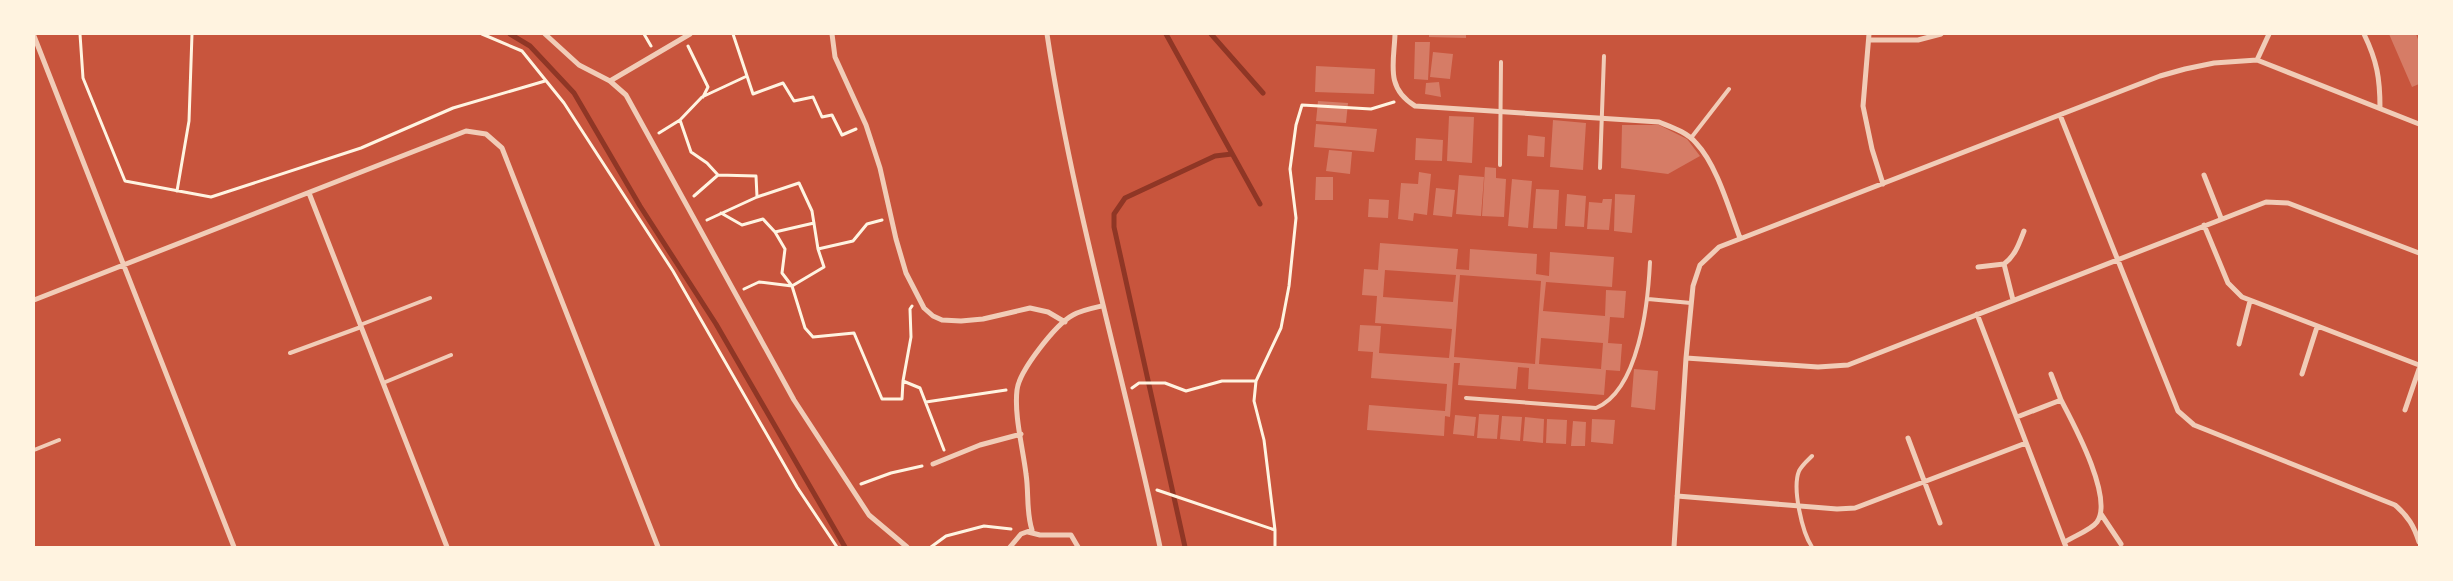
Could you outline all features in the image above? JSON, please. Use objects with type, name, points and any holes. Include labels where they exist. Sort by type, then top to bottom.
[{"type":"street","points":[[545,34],[579,65],[610,81],[626,95],[794,400],[869,515],[907,547]]},
{"type":"street","points":[[610,81],[690,34]]},
{"type":"street","points":[[832,34],[835,57],[866,125],[880,168],[906,273],[917,297],[933,316],[942,320],[961,322],[1030,308],[1048,312],[1065,322]]},
{"type":"street","points":[[1047,34],[1064,132],[1102,306],[1160,547]]},
{"type":"street","points":[[1395,34],[1395,86],[1402,98],[1420,107],[1659,122],[1690,138],[1709,159],[1740,238]]},
{"type":"street","points":[[1869,34],[1863,106],[1872,149],[1883,184]]},
{"type":"street","points":[[1868,40],[1918,40],[1941,34]]},
{"type":"street","points":[[2257,60],[2269,34]]},
{"type":"street","points":[[2364,34],[2375,56],[2380,78],[2380,108]]},
{"type":"street","points":[[34,36],[234,547]]},
{"type":"street","points":[[1674,547],[1686,358],[1695,276],[1700,265],[1719,247],[2060,115],[2185,69],[2214,63],[2257,60],[2419,124]]},
{"type":"street","points":[[2060,115],[2173,401],[2184,418],[2194,425],[2395,505],[2406,514],[2413,525],[2419,542]]},
{"type":"street","points":[[34,300],[466,131],[486,134],[502,148],[658,547]]},
{"type":"street","points":[[2204,175],[2221,218]]},
{"type":"street","points":[[309,193],[447,547]]},
{"type":"street","points":[[1686,358],[1818,367],[1848,365],[2266,202],[2288,203],[2419,253]]},
{"type":"street","points":[[2204,225],[2228,283],[2242,297],[2419,365]]},
{"type":"street","points":[[1978,267],[2004,264],[2010,260],[2024,232]]},
{"type":"street","points":[[2004,264],[2013,300]]},
{"type":"street","points":[[2239,344],[2250,301]]},
{"type":"street","points":[[1010,547],[1021,534],[1032,530],[1028,518],[1028,489],[1017,390],[1039,349],[1072,315],[1102,306]]},
{"type":"street","points":[[1977,314],[2065,544],[2097,523],[2100,514],[2100,499],[2090,457],[2051,374]]},
{"type":"street","points":[[2302,374],[2317,327]]},
{"type":"street","points":[[2405,410],[2419,369]]},
{"type":"street","points":[[2017,417],[2062,400]]},
{"type":"street","points":[[933,464],[980,445],[1021,434]]},
{"type":"street","points":[[1908,438],[1940,523]]},
{"type":"street","points":[[1677,496],[1837,509],[1855,508],[1924,484],[2026,443]]},
{"type":"street","points":[[2100,514],[2121,544]]},
{"type":"street","points":[[1025,531],[1040,535],[1071,535],[1078,547]]},
{"type":"lane","points":[[1600,168],[1604,56]]},
{"type":"lane","points":[[1500,165],[1501,62]]},
{"type":"lane","points":[[1690,138],[1729,88]]},
{"type":"lane","points":[[1466,398],[1596,408],[1603,405],[1617,390],[1629,368],[1636,348],[1648,299],[1650,262]]},
{"type":"lane","points":[[290,353],[430,298]]},
{"type":"lane","points":[[1648,299],[1691,303]]},
{"type":"lane","points":[[383,383],[451,356]]},
{"type":"lane","points":[[34,450],[59,440]]},
{"type":"lane","points":[[1812,456],[1800,470],[1797,477],[1799,506],[1804,532],[1812,547]]},
{"type":"path","points":[[80,34],[83,78],[125,181],[211,197],[361,148],[453,108],[545,81]]},
{"type":"path","points":[[177,191],[189,121],[192,34]]},
{"type":"path","points":[[482,34],[522,51],[564,103],[674,272],[797,487],[837,547]]},
{"type":"path","points":[[733,34],[753,94],[783,83],[794,101],[813,97],[822,117],[832,115],[842,135],[866,125]]},
{"type":"path","points":[[650,138],[680,120],[702,97],[708,87],[684,36]]},
{"type":"path","points":[[702,97],[747,76]]},
{"type":"path","points":[[1275,547],[1275,530],[1264,440],[1254,401],[1256,382],[1281,328],[1289,286],[1296,218],[1290,168],[1296,125],[1302,105],[1371,109],[1386,106],[1402,98]]},
{"type":"path","points":[[680,120],[691,152],[707,163],[718,175]]},
{"type":"path","points":[[686,202],[718,175],[756,176],[757,197]]},
{"type":"path","points":[[697,224],[757,197],[799,183],[812,211],[818,249],[824,267],[792,286],[760,282],[735,293]]},
{"type":"path","points":[[721,214],[742,225],[763,219],[775,232],[785,249],[782,273],[792,286],[805,328],[813,336],[854,333],[882,399],[902,399],[903,381],[911,337],[910,309],[917,297]]},
{"type":"path","points":[[818,249],[853,241],[867,224],[891,218]]},
{"type":"path","points":[[775,232],[814,223]]},
{"type":"path","points":[[903,381],[920,388],[948,458]]},
{"type":"path","points":[[1123,393],[1139,384],[1165,383],[1186,391],[1222,381],[1256,382]]},
{"type":"path","points":[[926,402],[1002,390],[1017,390]]},
{"type":"path","points":[[852,488],[891,473],[933,464]]},
{"type":"path","points":[[1147,487],[1275,530]]},
{"type":"path","points":[[931,547],[946,536],[984,526],[1025,531]]},
{"type":"building","points":[[1429,34],[1466,34],[1466,38],[1429,37]]},
{"type":"building","points":[[2389,34],[2416,34],[2419,42],[2419,84],[2412,87]]},
{"type":"building","points":[[1415,42],[1430,42],[1428,80],[1414,79]]},
{"type":"building","points":[[1433,52],[1453,54],[1450,79],[1430,77]]},
{"type":"building","points":[[1316,66],[1375,69],[1374,94],[1315,92]]},
{"type":"building","points":[[1439,82],[1441,97],[1425,94],[1426,83]]},
{"type":"building","points":[[1318,101],[1348,103],[1346,123],[1316,121]]},
{"type":"building","points":[[1449,116],[1474,117],[1472,163],[1447,161]]},
{"type":"building","points":[[1553,120],[1586,123],[1583,170],[1550,167]]},
{"type":"building","points":[[1316,124],[1377,129],[1374,152],[1314,147]]},
{"type":"building","points":[[1622,125],[1659,125],[1687,139],[1700,156],[1668,174],[1621,168]]},
{"type":"building","points":[[1528,135],[1545,137],[1544,157],[1527,156]]},
{"type":"building","points":[[1416,138],[1443,140],[1442,161],[1415,160]]},
{"type":"building","points":[[1329,150],[1352,152],[1350,174],[1326,171]]},
{"type":"building","points":[[1485,167],[1496,168],[1496,178],[1506,179],[1504,217],[1482,216]]},
{"type":"building","points":[[1419,172],[1431,174],[1427,215],[1414,213],[1413,221],[1398,219],[1401,183],[1418,184]]},
{"type":"building","points":[[1459,175],[1484,177],[1481,216],[1456,214]]},
{"type":"building","points":[[1316,177],[1333,177],[1333,200],[1315,200]]},
{"type":"building","points":[[1512,179],[1532,181],[1528,228],[1508,226]]},
{"type":"building","points":[[1436,188],[1455,190],[1452,217],[1433,215]]},
{"type":"building","points":[[1536,189],[1559,190],[1557,229],[1533,228]]},
{"type":"building","points":[[1567,194],[1586,196],[1584,227],[1565,226]]},
{"type":"building","points":[[1615,194],[1635,195],[1632,233],[1614,231]]},
{"type":"building","points":[[1369,199],[1389,200],[1388,218],[1368,217]]},
{"type":"building","points":[[1603,199],[1612,199],[1609,230],[1587,229],[1589,202],[1602,203]]},
{"type":"building","points":[[1380,243],[1458,249],[1456,269],[1469,270],[1470,249],[1537,254],[1536,274],[1549,276],[1550,252],[1614,257],[1612,287],[1546,282],[1543,311],[1605,316],[1606,290],[1626,291],[1624,318],[1610,317],[1608,343],[1622,344],[1620,371],[1606,370],[1604,395],[1528,389],[1529,368],[1518,367],[1516,389],[1458,385],[1460,363],[1454,363],[1450,417],[1445,416],[1444,436],[1367,430],[1369,405],[1445,411],[1447,384],[1371,378],[1373,352],[1358,351],[1360,325],[1381,326],[1379,353],[1449,358],[1452,329],[1375,323],[1377,296],[1362,295],[1364,269],[1378,270]],"holes":[[[1385,270],[1456,275],[1453,302],[1383,297]],[[1460,275],[1541,281],[1535,364],[1454,357]],[[1541,338],[1603,343],[1601,369],[1539,364]]]},
{"type":"building","points":[[1634,369],[1658,371],[1655,410],[1631,407]]},
{"type":"building","points":[[1479,414],[1499,415],[1497,439],[1477,438]]},
{"type":"building","points":[[1455,415],[1476,417],[1474,436],[1453,434]]},
{"type":"building","points":[[1502,416],[1522,417],[1520,441],[1500,439]]},
{"type":"building","points":[[1525,417],[1544,419],[1543,443],[1523,441]]},
{"type":"building","points":[[1547,419],[1567,420],[1566,444],[1546,443]]},
{"type":"building","points":[[1592,419],[1615,420],[1613,444],[1591,442]]},
{"type":"building","points":[[1573,421],[1586,422],[1585,446],[1571,446]]},
{"type":"waterway","points":[[510,34],[530,46],[574,93],[640,206],[716,324],[845,547]]},
{"type":"waterway","points":[[1166,34],[1260,204]]},
{"type":"waterway","points":[[1211,34],[1263,93]]},
{"type":"waterway","points":[[1185,547],[1114,227],[1114,214],[1125,198],[1215,156],[1232,154]]}]
